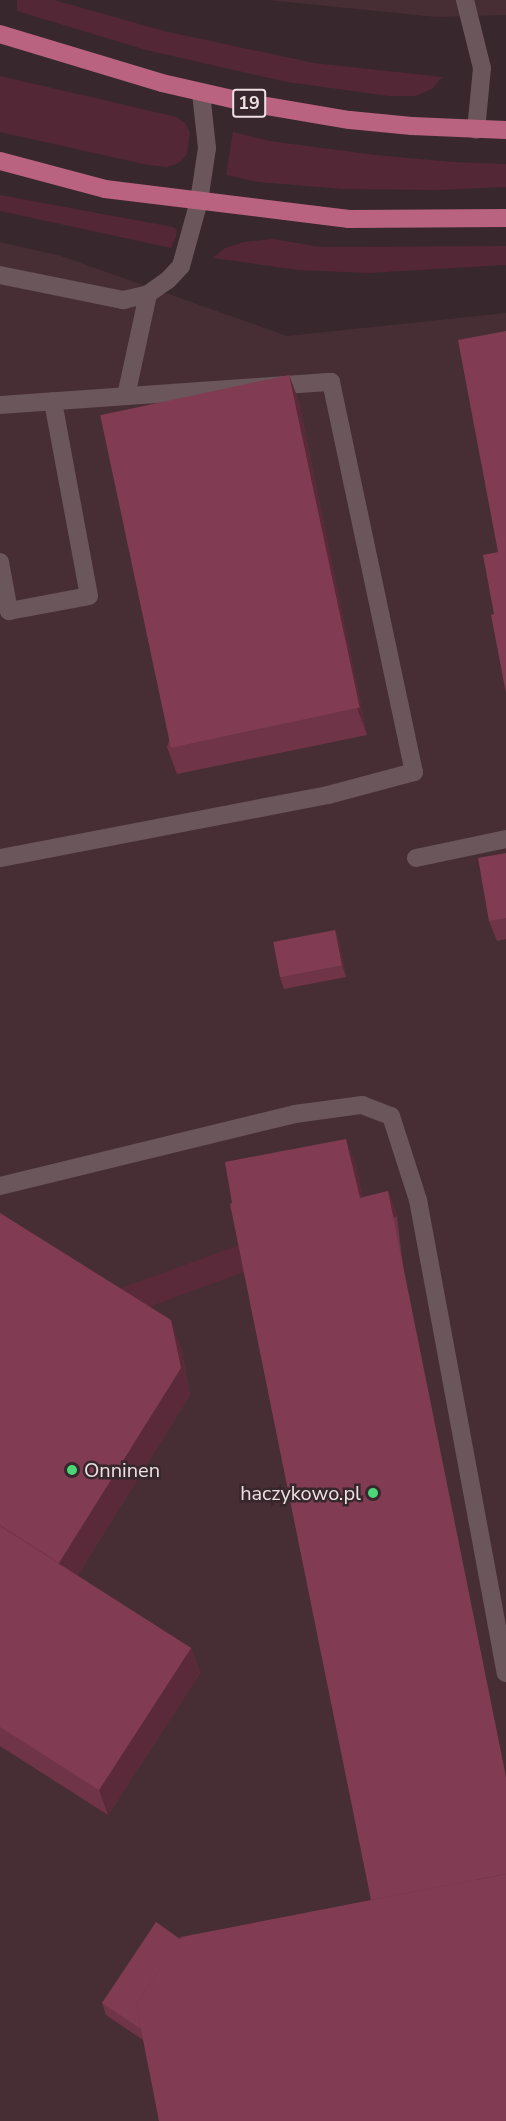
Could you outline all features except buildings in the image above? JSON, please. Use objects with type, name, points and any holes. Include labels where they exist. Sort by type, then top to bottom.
[{"type":"main road","name":"19","points":[[0,34],[70,57],[201,93],[350,120],[476,130],[506,130]]},
{"type":"main road","points":[[0,161],[105,189],[349,219],[506,218]]},
{"type":"lane","points":[[465,0],[482,68],[476,130]]},
{"type":"lane","points":[[0,275],[123,300],[148,294],[168,280],[181,266],[199,201],[207,148],[201,93]]},
{"type":"lane","points":[[126,396],[148,294]]},
{"type":"lane","points":[[0,405],[331,382],[414,772],[328,795],[0,858]]},
{"type":"lane","points":[[0,562],[9,611],[89,596],[53,401]]},
{"type":"lane","points":[[416,858],[506,839]]},
{"type":"lane","points":[[0,1186],[295,1114],[362,1105],[391,1116],[418,1200],[506,1673]]},
{"type":"shaded area","points":[[17,0],[54,0],[164,31],[314,63],[442,77],[432,89],[415,96],[389,96],[287,82],[146,50],[17,11]]},
{"type":"shaded area","points":[[268,0],[506,0],[506,15],[436,17]]},
{"type":"shaded area","points":[[0,76],[177,117],[186,124],[190,133],[187,154],[179,163],[167,167],[148,165],[0,132]]},
{"type":"shaded area","points":[[233,132],[270,141],[375,155],[506,164],[506,187],[437,190],[343,189],[258,182],[226,175]]},
{"type":"shaded area","points":[[0,195],[173,227],[177,230],[176,237],[171,248],[0,211]]},
{"type":"shaded area","points":[[273,239],[321,247],[506,246],[506,265],[368,273],[298,270],[213,258],[225,248],[244,242]]},
{"type":"shaded area","points":[[0,242],[61,256],[287,336],[506,313],[506,2121],[0,2121]]},
{"type":"place","name":"Onninen","points":[[72,1470]]},
{"type":"place","name":"haczykowo.pl","points":[[373,1493]]}]
